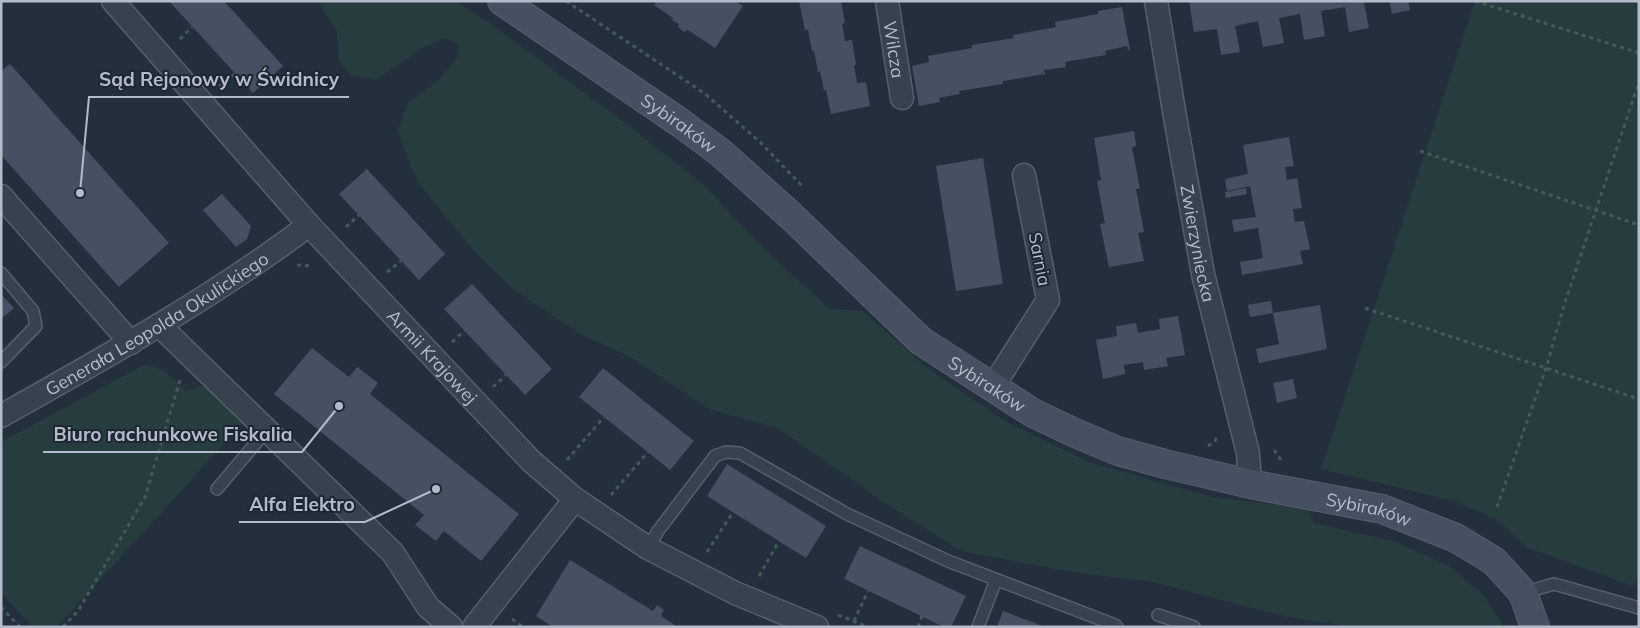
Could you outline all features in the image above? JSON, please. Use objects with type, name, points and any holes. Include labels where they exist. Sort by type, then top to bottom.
[{"type":"street","name":"Armii Krajowej","points":[[113,1],[309,225],[531,460],[575,499],[648,548],[735,593],[817,627]]},
{"type":"street","name":"Sybiraków","points":[[502,1],[682,124],[721,153],[789,214],[921,341],[1033,413],[1074,433],[1118,451],[1250,484],[1382,509],[1456,538],[1494,561],[1523,593],[1535,627]]},
{"type":"street","name":"Wilcza","points":[[887,1],[902,98]]},
{"type":"street","name":"Zwierzyniecka","points":[[1156,1],[1203,274],[1248,453],[1250,484]]},
{"type":"street","name":"Sarnia","points":[[992,388],[1048,300],[1024,175]]},
{"type":"street","points":[[1,196],[131,343]]},
{"type":"street","name":"Generała Leopolda Okulickiego","points":[[1,416],[131,343],[284,244],[309,225]]},
{"type":"street","points":[[159,325],[393,553],[428,607],[451,627]]},
{"type":"street","points":[[474,627],[575,499]]},
{"type":"lane","points":[[1,273],[33,311],[36,326],[1,362]]},
{"type":"lane","points":[[217,489],[267,430]]},
{"type":"lane","points":[[648,548],[658,531],[716,456],[726,452],[740,453],[847,514],[948,561],[1117,627]]},
{"type":"lane","points":[[978,627],[996,580]]},
{"type":"lane","points":[[1523,593],[1554,584],[1639,608]]},
{"type":"lane","points":[[1158,615],[1194,627]]},
{"type":"path","points":[[1475,1],[1639,53]]},
{"type":"path","points":[[179,40],[192,27]]},
{"type":"path","points":[[214,93],[234,74]]},
{"type":"path","points":[[1498,507],[1546,368],[1565,302],[1639,82]]},
{"type":"path","points":[[1420,151],[1639,225]]},
{"type":"path","points":[[340,233],[359,215]]},
{"type":"path","points":[[381,277],[401,261]]},
{"type":"path","points":[[291,265],[317,267]]},
{"type":"path","points":[[1365,308],[1639,399]]},
{"type":"path","points":[[446,347],[464,331]]},
{"type":"path","points":[[488,391],[506,375]]},
{"type":"path","points":[[63,627],[78,611],[145,497],[180,379]]},
{"type":"path","points":[[565,462],[604,417]]},
{"type":"path","points":[[608,500],[648,452]]},
{"type":"path","points":[[704,557],[733,512]]},
{"type":"path","points":[[754,583],[779,541]]},
{"type":"path","points":[[854,621],[868,591]]},
{"type":"path","points":[[1,607],[20,627]]},
{"type":"path","points":[[836,614],[868,627]]},
{"type":"path","points":[[918,627],[922,616]]},
{"type":"green space","points":[[318,1],[457,1],[629,126],[704,185],[767,252],[830,309],[863,311],[926,367],[1003,420],[1089,462],[1212,497],[1308,508],[1314,523],[1397,542],[1451,567],[1484,596],[1504,627],[1356,627],[1287,617],[1152,582],[1066,571],[961,551],[882,501],[778,428],[711,410],[635,360],[579,333],[513,289],[475,252],[418,183],[397,131],[408,103],[439,80],[458,56],[457,44],[445,38],[426,46],[376,80],[352,76],[339,60],[337,32]]},
{"type":"green space","points":[[1475,1],[1639,1],[1639,578],[1634,586],[1526,547],[1497,520],[1454,501],[1321,469]]},
{"type":"green space","points":[[144,365],[162,369],[186,391],[205,385],[242,424],[57,627],[33,627],[1,593],[1,442]]},
{"type":"building","points":[[169,1],[224,1],[283,66],[253,93]]},
{"type":"building","points":[[657,1],[735,1],[743,6],[715,48],[688,30],[684,32],[678,27],[679,24],[672,20],[673,18],[654,5]]},
{"type":"building","points":[[799,1],[841,1],[845,23],[842,24],[845,41],[852,40],[857,83],[866,82],[870,106],[831,114],[826,90],[824,90],[820,71],[818,72],[814,51],[812,51],[808,30],[805,30]]},
{"type":"building","points":[[1189,1],[1371,1],[1364,3],[1369,28],[1349,32],[1345,7],[1321,11],[1325,36],[1304,40],[1300,14],[1279,18],[1284,43],[1263,47],[1258,21],[1235,26],[1240,52],[1221,55],[1217,29],[1194,32]]},
{"type":"building","points":[[1389,1],[1408,1],[1410,10],[1392,14]]},
{"type":"building","points":[[1122,7],[1130,50],[1128,50],[1127,46],[1105,51],[1106,55],[1065,62],[1066,67],[1044,70],[1045,74],[1003,81],[1003,84],[959,91],[960,94],[939,98],[940,102],[919,106],[912,66],[929,62],[928,56],[972,48],[972,45],[1014,38],[1013,35],[1056,27],[1055,22],[1098,14],[1098,11]]},
{"type":"building","points":[[10,64],[169,243],[119,287],[1,155],[1,71]]},
{"type":"building","points":[[1134,131],[1136,146],[1132,147],[1140,189],[1136,189],[1144,232],[1138,233],[1144,261],[1109,267],[1100,224],[1105,223],[1097,181],[1101,180],[1094,138]]},
{"type":"building","points":[[1289,137],[1294,166],[1285,167],[1287,180],[1297,178],[1302,208],[1293,209],[1295,222],[1304,221],[1310,249],[1300,251],[1303,264],[1242,275],[1240,262],[1263,258],[1258,228],[1234,232],[1232,220],[1256,217],[1250,186],[1227,191],[1225,179],[1248,174],[1243,145]]},
{"type":"building","points":[[983,158],[1003,284],[956,291],[936,166]]},
{"type":"building","points":[[367,169],[445,254],[419,280],[339,194]]},
{"type":"building","points":[[1246,188],[1247,194],[1226,198],[1225,192]]},
{"type":"building","points":[[222,194],[251,226],[247,239],[236,247],[203,210]]},
{"type":"building","points":[[472,284],[552,369],[525,395],[444,309]]},
{"type":"building","points":[[1,294],[14,308],[1,319]]},
{"type":"building","points":[[1271,301],[1273,313],[1250,317],[1248,305]]},
{"type":"building","points":[[1320,305],[1327,349],[1259,363],[1256,349],[1279,344],[1273,313]]},
{"type":"building","points":[[1178,316],[1185,355],[1166,358],[1168,366],[1144,370],[1143,362],[1124,365],[1125,374],[1103,379],[1096,340],[1117,336],[1116,326],[1136,323],[1138,333],[1160,329],[1159,319]]},
{"type":"building","points":[[312,348],[349,377],[357,367],[378,383],[370,394],[519,514],[481,561],[444,531],[436,541],[415,525],[424,515],[274,394]]},
{"type":"building","points":[[603,368],[694,441],[670,470],[579,397]]},
{"type":"building","points":[[1293,379],[1297,398],[1277,403],[1273,383]]},
{"type":"building","points":[[727,464],[826,526],[806,558],[707,496]]},
{"type":"building","points":[[860,546],[966,596],[951,627],[944,627],[844,579]]},
{"type":"building","points":[[570,560],[653,611],[657,605],[664,610],[661,616],[678,627],[553,627],[536,616]]},
{"type":"building","points":[[1003,611],[1045,627],[997,627]]},
{"type":"place","name":"Sąd Rejonowy w Świdnicy","points":[[80,193]]},
{"type":"place","name":"Biuro rachunkowe Fiskalia","points":[[339,406]]},
{"type":"place","name":"Alfa Elektro","points":[[436,489]]}]
